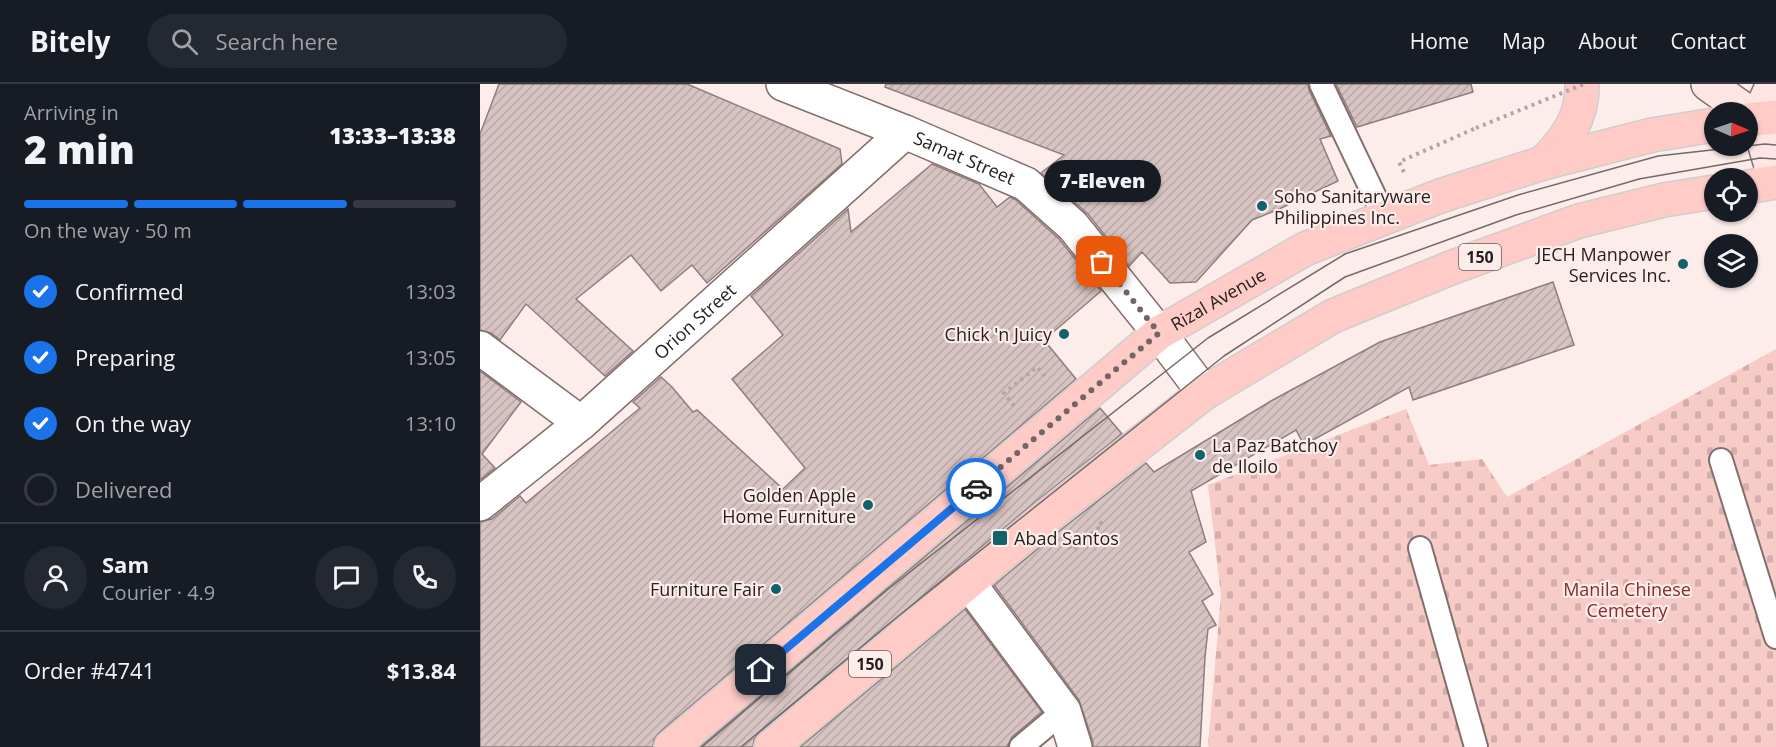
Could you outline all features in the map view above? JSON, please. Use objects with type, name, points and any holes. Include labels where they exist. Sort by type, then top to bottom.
[{"type":"main road","points":[[1543,163],[1564,141],[1576,119],[1583,84]]},
{"type":"main road","points":[[1708,84],[1760,119]]},
{"type":"main road","points":[[1758,185],[1776,182],[1760,119],[1773,84]]},
{"type":"main road","name":"Rizal Avenue","points":[[671,747],[1159,333],[1305,249],[1440,196],[1543,163],[1652,135],[1704,127]]},
{"type":"main road","name":"150","points":[[771,747],[1046,517],[1204,393],[1333,316],[1453,267],[1579,221],[1664,200],[1704,194]]},
{"type":"street","name":"Samat Street","points":[[783,84],[905,132],[1026,184],[1073,226],[1204,393]]},
{"type":"street","name":"Orion Street","points":[[480,504],[581,423],[905,132]]},
{"type":"street","points":[[480,348],[581,423]]},
{"type":"street","points":[[968,582],[1064,711],[1075,747]]},
{"type":"lane","points":[[1321,84],[1385,218]]},
{"type":"lane","points":[[1721,460],[1776,637]]},
{"type":"lane","points":[[1420,548],[1476,747]]},
{"type":"lane","points":[[1021,747],[1064,711]]},
{"type":"path","points":[[1399,162],[1583,84]]},
{"type":"path","points":[[1018,411],[1004,393],[1037,367],[1051,383]]},
{"type":"green space","name":"Manila Chinese Cemetery","points":[[1776,349],[1776,747],[1209,747],[1221,595],[1208,485],[1406,409],[1429,465],[1482,459],[1507,497]]},
{"type":"building","points":[[499,84],[687,84],[840,149],[842,164],[707,283],[692,265],[661,291],[631,255],[576,299],[633,351],[605,376],[526,304],[500,340],[491,333],[480,330],[480,134]]},
{"type":"building","points":[[886,84],[1308,84],[1331,136],[1320,139],[1338,181],[1252,220],[1196,282],[1170,283],[1142,252],[1129,266],[1088,214],[1041,173],[1064,155],[885,87]]},
{"type":"building","points":[[1336,84],[1471,84],[1473,92],[1357,127]]},
{"type":"building","points":[[932,164],[979,184],[997,207],[1010,197],[1016,200],[1059,239],[1101,291],[1044,340],[1076,379],[659,733],[654,740],[653,747],[480,747],[480,522],[492,519],[520,496],[526,503],[640,408],[633,402],[661,377],[693,412],[697,410],[783,489],[805,468],[732,379],[783,335],[751,296],[848,209],[851,232]]},
{"type":"building","points":[[1553,282],[1574,345],[1413,400],[1409,387],[1304,445],[1296,430],[1191,491],[1206,542],[1189,552],[1213,594],[1202,601],[1216,625],[1208,629],[1200,747],[1093,747],[1079,700],[994,585],[1146,463],[1154,472],[1271,401],[1380,342]]},
{"type":"building","points":[[480,371],[521,402],[482,454],[495,468],[480,480]]},
{"type":"building","points":[[1100,408],[1122,434],[1034,503],[759,733],[754,740],[753,747],[700,747]]},
{"type":"building","points":[[965,609],[1042,712],[1012,737],[1007,747],[800,747]]},
{"type":"tram line","points":[[702,747],[887,590],[1208,338],[1345,254],[1518,195],[1658,156],[1765,144],[1776,145]]},
{"type":"tram line","points":[[741,747],[896,618],[1224,356],[1345,277],[1516,215],[1639,179],[1760,158],[1776,159]]},
{"type":"way so far","points":[[976,488],[1159,333],[1102,262]]},
{"type":"place","name":"Soho Sanitaryware Philippines Inc.","points":[[1262,206]]},
{"type":"place","name":"7-Eleven","points":[[1102,262]]},
{"type":"place","name":"JECH Manpower Services Inc.","points":[[1683,264]]},
{"type":"place","name":"Chick 'n Juicy","points":[[1064,334]]},
{"type":"place","name":"La Paz Batchoy de Iloilo","points":[[1200,455]]},
{"type":"place","name":"Golden Apple Home Furniture","points":[[868,505]]},
{"type":"place","name":"Abad Santos","points":[[1000,538]]},
{"type":"place","name":"Furniture Fair","points":[[776,589]]},
{"type":"route","points":[[761,670],[976,488]]}]
